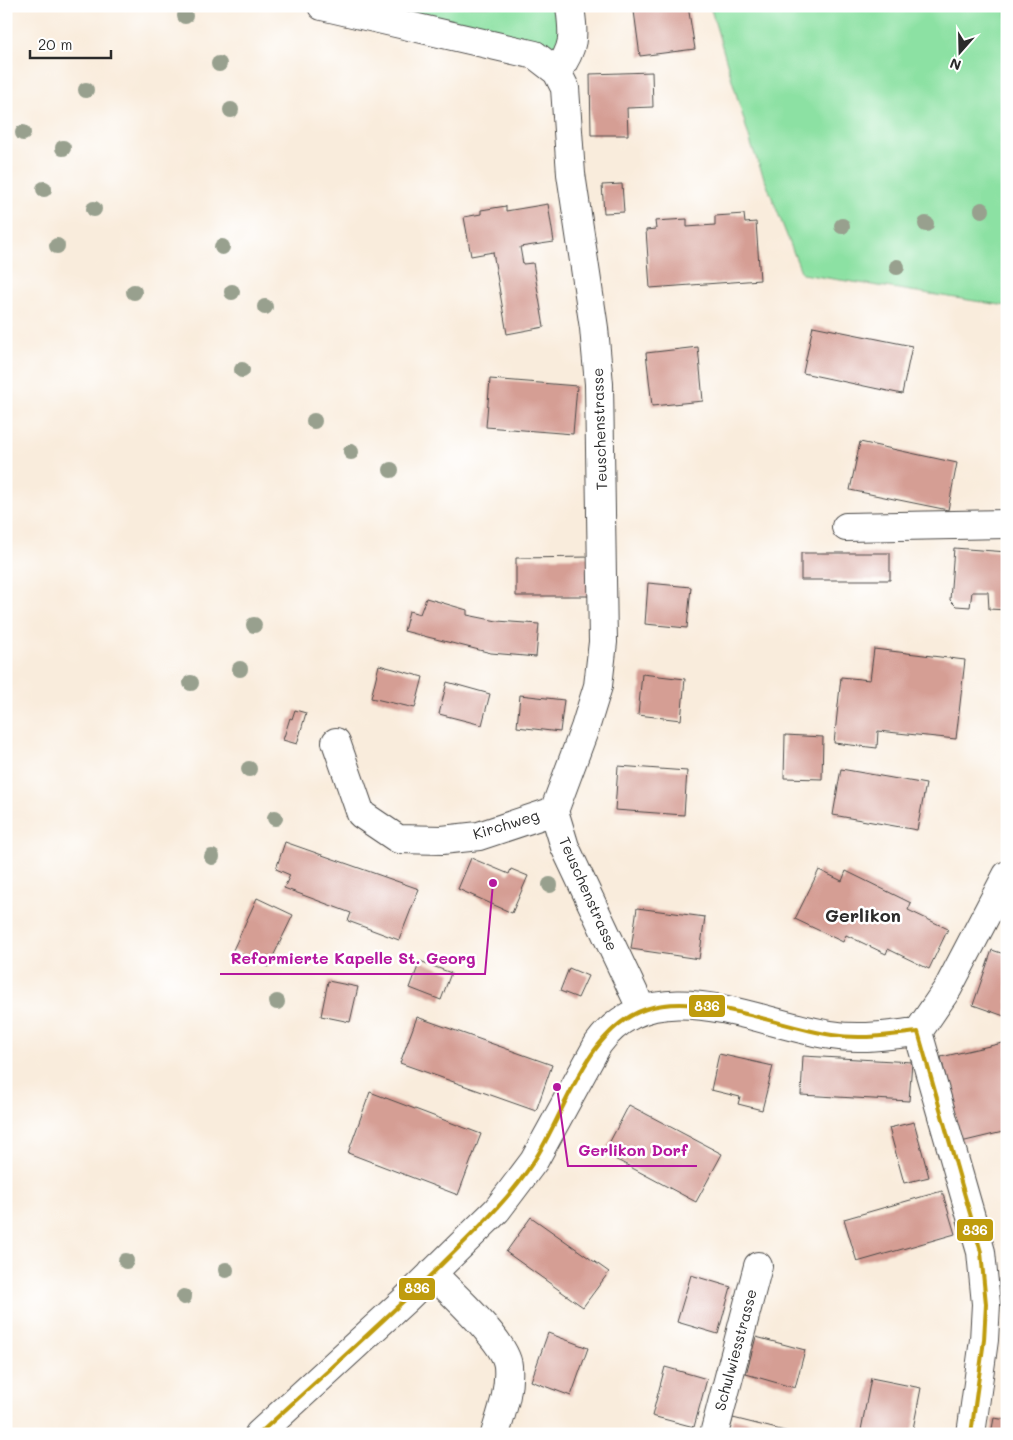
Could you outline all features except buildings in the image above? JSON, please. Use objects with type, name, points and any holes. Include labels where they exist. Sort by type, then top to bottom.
[{"type":"street","name":"Teuschenstrasse","points":[[322,6],[535,54],[557,72],[566,88],[571,174],[594,328],[599,384],[603,642],[598,686],[585,728],[554,811],[565,847],[642,1010]]},
{"type":"street","points":[[557,72],[570,54],[573,40],[570,6]]},
{"type":"street","points":[[846,527],[1007,524]]},
{"type":"street","name":"Kirchweg","points":[[336,742],[361,814],[398,839],[442,840],[480,836],[554,811]]},
{"type":"street","points":[[259,1434],[497,1210],[534,1161],[560,1117],[587,1060],[608,1030],[642,1010],[664,1004],[690,1004],[832,1035],[872,1038],[918,1032],[948,988],[1007,875]]},
{"type":"street","points":[[918,1032],[981,1252],[986,1304],[984,1340],[971,1434]]},
{"type":"street","name":"Schulwiesstrasse","points":[[714,1434],[758,1266]]},
{"type":"street","points":[[432,1273],[494,1337],[508,1364],[507,1396],[495,1434]]},
{"type":"green space","points":[[403,6],[561,6],[559,54],[400,18]]},
{"type":"green space","points":[[710,6],[1007,6],[1007,306],[802,274],[752,147]]},
{"type":"transit line","name":"836","points":[[259,1434],[417,1288],[477,1229],[513,1190],[546,1141],[580,1074],[593,1053],[608,1034],[625,1019],[646,1009],[667,1005],[690,1004],[739,1012],[832,1035],[854,1037],[918,1032]]},
{"type":"transit line","name":"836","points":[[918,1032],[981,1252],[986,1304],[984,1340],[971,1434]]},
{"type":"place","name":"Reformierte Kapelle St. Georg","points":[[493,883]]},
{"type":"place","name":"Gerlikon Dorf","points":[[557,1087]]},
{"type":"district","name":"Gerlikon","points":[[863,916]]}]
